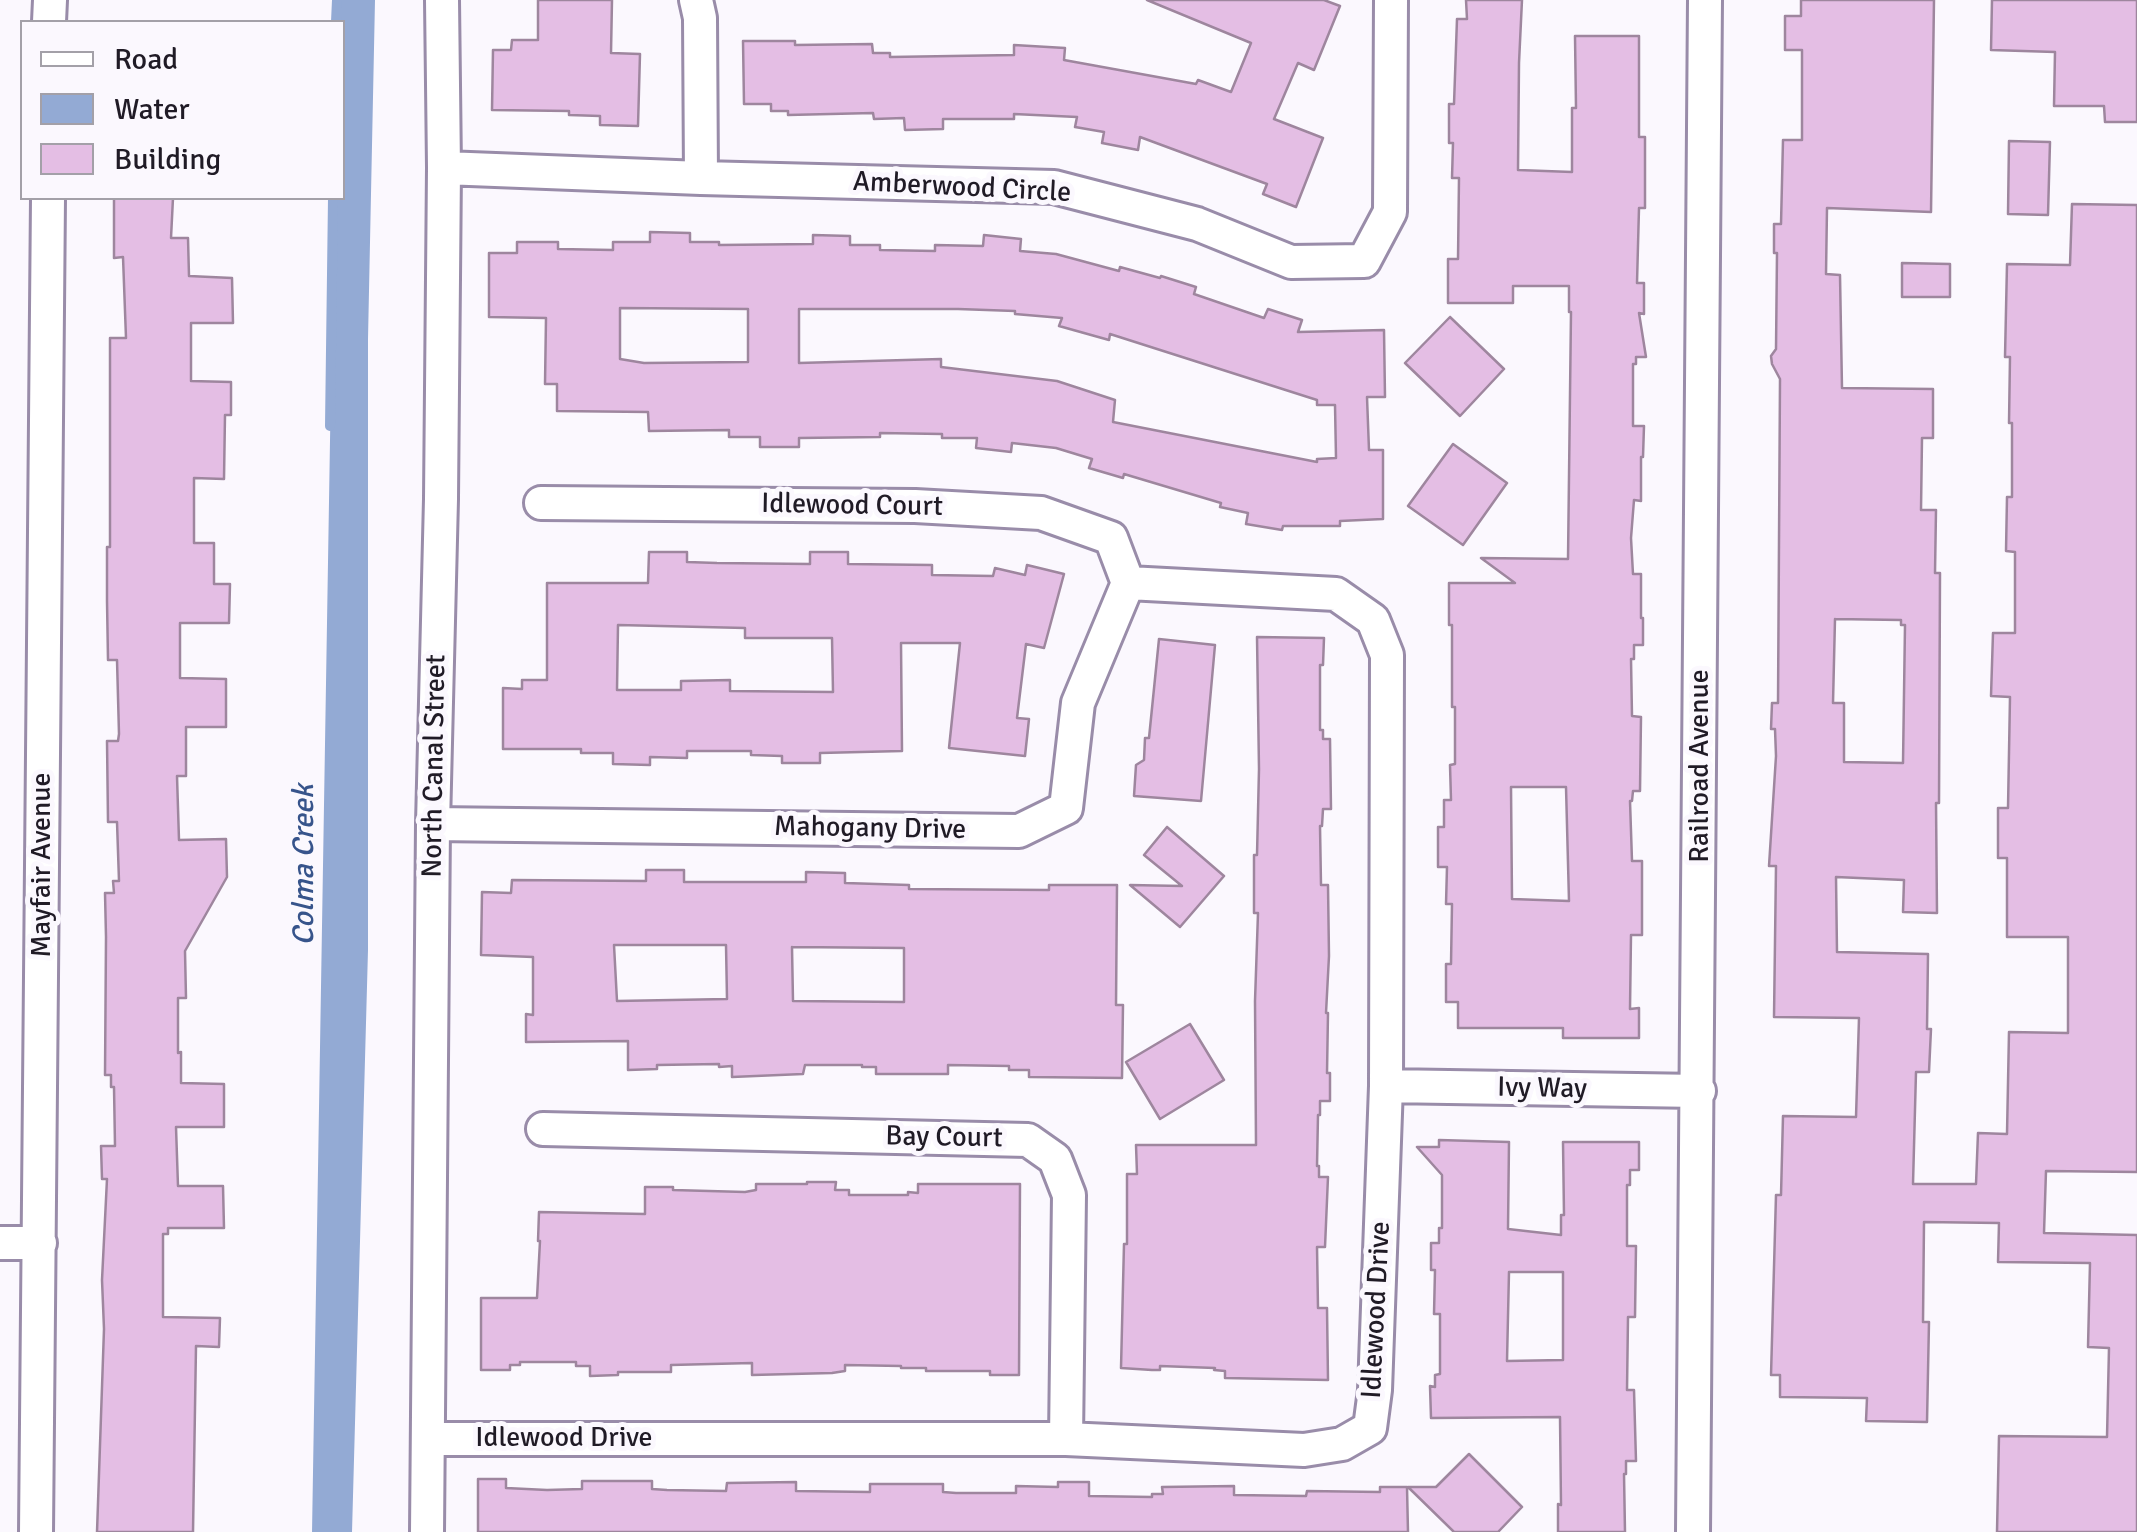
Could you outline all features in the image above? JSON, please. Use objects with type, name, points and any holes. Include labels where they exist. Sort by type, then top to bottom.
[{"type":"street","name":"North Canal Street","points":[[427,1532],[444,168],[442,0]]},
{"type":"street","points":[[696,0],[700,18],[701,178]]},
{"type":"street","name":"Amberwood Circle","points":[[444,168],[1054,188],[1197,224],[1292,262],[1364,262],[1390,212],[1392,0]]},
{"type":"street","name":"Railroad Avenue","points":[[1694,1532],[1705,0]]},
{"type":"street","name":"Mayfair Avenue","points":[[36,1532],[48,200]]},
{"type":"street","name":"Idlewood Court","points":[[540,503],[915,506],[1041,513],[1111,538],[1128,583]]},
{"type":"street","name":"Mahogany Drive","points":[[433,824],[1020,831],[1066,808],[1078,704],[1128,583]]},
{"type":"street","name":"Idlewood Drive","points":[[428,1438],[1066,1439],[1304,1450],[1342,1444],[1370,1428],[1375,1390],[1386,1086],[1387,656],[1373,620],[1336,594],[1128,583]]},
{"type":"street","name":"Ivy Way","points":[[1386,1086],[1698,1091]]},
{"type":"street","name":"Bay Court","points":[[544,1128],[1028,1140],[1055,1159],[1069,1195],[1066,1439]]},
{"type":"street","points":[[0,1243],[40,1243]]},
{"type":"water","points":[[337,0],[375,0],[368,339],[368,950],[352,1532],[312,1532],[334,200],[345,200],[345,20],[337,20]]},
{"type":"building","points":[[538,0],[612,0],[611,53],[640,54],[638,126],[600,125],[600,116],[569,115],[569,111],[492,110],[493,50],[511,50],[512,40],[538,40]]},
{"type":"building","points":[[1147,0],[1324,0],[1340,6],[1314,70],[1298,63],[1274,119],[1323,138],[1296,207],[1263,194],[1267,184],[1140,137],[1138,150],[1102,143],[1104,132],[1075,127],[1077,117],[1014,114],[1014,119],[943,119],[943,129],[905,130],[904,118],[874,119],[873,113],[788,115],[788,111],[771,111],[771,104],[744,104],[743,41],[872,44],[873,53],[890,53],[890,57],[1014,55],[1014,45],[1065,48],[1064,60],[1196,84],[1198,80],[1231,92],[1251,43]]},
{"type":"building","points":[[1466,0],[1522,0],[1518,170],[1572,172],[1575,36],[1639,36],[1639,137],[1645,137],[1645,208],[1639,208],[1637,283],[1644,283],[1644,314],[1639,313],[1646,357],[1636,357],[1633,364],[1633,426],[1644,426],[1641,501],[1634,500],[1631,538],[1633,574],[1641,574],[1643,645],[1634,645],[1631,659],[1632,716],[1641,717],[1640,791],[1633,791],[1630,801],[1632,861],[1642,861],[1642,935],[1631,935],[1630,1009],[1639,1008],[1639,1038],[1563,1038],[1563,1028],[1458,1028],[1458,1002],[1446,1002],[1452,904],[1446,904],[1447,867],[1438,867],[1438,827],[1444,827],[1444,800],[1451,800],[1450,765],[1455,764],[1449,583],[1515,583],[1481,558],[1568,559],[1569,286],[1513,286],[1513,303],[1448,303],[1448,259],[1458,259],[1459,178],[1452,178],[1449,104],[1454,104],[1457,19],[1467,19]],"holes":[[[1511,787],[1566,787],[1569,901],[1512,899]]]},
{"type":"building","points":[[1801,0],[1934,0],[1931,212],[1827,208],[1826,274],[1840,275],[1842,388],[1933,389],[1933,438],[1922,438],[1921,510],[1936,510],[1935,573],[1940,573],[1937,913],[1903,912],[1904,880],[1836,877],[1837,952],[1928,954],[1929,1072],[1916,1072],[1913,1184],[1976,1184],[1978,1133],[2007,1134],[2009,1032],[2068,1033],[2068,937],[2007,937],[2007,858],[1998,858],[1998,808],[2008,808],[2010,697],[1991,696],[1993,633],[2015,633],[2015,552],[2006,551],[2007,497],[2012,497],[2010,357],[2005,357],[2007,264],[2070,265],[2072,204],[2137,205],[2137,1172],[2046,1171],[2044,1233],[2137,1235],[2137,1532],[1997,1532],[1999,1436],[2107,1437],[2109,1348],[2088,1347],[2090,1263],[1998,1262],[1999,1223],[1924,1222],[1923,1322],[1929,1322],[1927,1422],[1866,1421],[1867,1398],[1780,1397],[1780,1375],[1771,1375],[1776,1195],[1781,1195],[1783,1116],[1856,1117],[1859,1018],[1774,1017],[1776,866],[1769,866],[1776,756],[1772,703],[1778,703],[1780,379],[1771,356],[1776,349],[1774,224],[1781,224],[1783,140],[1802,140],[1802,50],[1785,50],[1785,16],[1801,16]],"holes":[[[1835,619],[1901,620],[1901,625],[1905,625],[1903,763],[1844,762],[1844,703],[1833,703]]]},
{"type":"building","points":[[1992,0],[2137,0],[2137,122],[2105,122],[2104,106],[2054,106],[2055,52],[1991,50]]},
{"type":"building","points":[[2009,141],[2050,142],[2048,215],[2008,214]]},
{"type":"building","points":[[114,200],[173,200],[171,238],[188,238],[189,276],[232,278],[233,323],[191,323],[191,381],[231,382],[231,415],[225,415],[224,479],[194,478],[194,543],[214,543],[214,584],[230,584],[229,623],[180,623],[180,678],[226,679],[226,727],[186,727],[186,776],[177,776],[179,840],[226,839],[227,877],[185,951],[186,998],[178,998],[181,1083],[224,1084],[224,1127],[176,1127],[178,1186],[223,1186],[224,1228],[168,1228],[168,1234],[163,1234],[163,1317],[220,1318],[219,1347],[196,1346],[193,1532],[97,1532],[107,1179],[102,1179],[101,1146],[115,1146],[114,1087],[111,1075],[105,1075],[105,893],[114,893],[113,881],[119,881],[117,822],[108,822],[107,741],[118,741],[119,734],[117,660],[108,660],[107,547],[110,338],[126,338],[123,257],[114,258]]},
{"type":"building","points":[[650,232],[690,233],[690,242],[719,245],[813,244],[813,235],[850,236],[850,245],[935,251],[935,245],[983,246],[984,235],[1021,239],[1020,251],[1056,254],[1119,271],[1120,267],[1161,276],[1196,287],[1194,294],[1264,318],[1268,309],[1302,320],[1298,332],[1384,330],[1385,397],[1367,397],[1369,450],[1383,450],[1383,519],[1340,521],[1340,526],[1283,526],[1282,530],[1246,524],[1248,513],[1124,474],[1123,478],[1089,468],[1092,459],[1056,448],[1012,443],[1011,452],[976,448],[977,438],[880,433],[880,437],[799,438],[799,447],[760,447],[760,437],[729,437],[729,430],[649,431],[648,412],[557,411],[557,384],[545,384],[546,318],[489,317],[489,253],[517,253],[517,242],[558,242],[558,249],[613,250],[613,242],[650,242]],"holes":[[[620,308],[748,309],[748,362],[644,363],[620,359]],[[799,309],[958,309],[1062,318],[1059,326],[1109,340],[1110,334],[1317,400],[1317,405],[1335,405],[1336,458],[1317,462],[1113,422],[1115,400],[1057,381],[941,367],[941,359],[799,363]]]},
{"type":"building","points":[[1902,263],[1950,264],[1950,297],[1902,297]]},
{"type":"building","points":[[1450,317],[1504,369],[1460,416],[1405,363]]},
{"type":"building","points":[[1453,444],[1507,483],[1463,545],[1408,506]]},
{"type":"building","points":[[649,552],[687,552],[687,562],[810,564],[810,552],[848,552],[848,564],[932,565],[932,575],[993,576],[995,568],[1025,575],[1027,565],[1064,574],[1044,648],[1026,644],[1017,718],[1029,719],[1025,756],[949,748],[960,643],[901,643],[902,751],[820,753],[820,763],[782,763],[782,756],[751,755],[751,751],[687,751],[687,758],[650,757],[650,765],[613,764],[613,753],[581,753],[581,749],[503,749],[503,688],[522,689],[522,680],[547,680],[547,583],[648,583]],"holes":[[[618,625],[745,628],[745,638],[832,638],[833,692],[730,691],[730,680],[681,681],[681,690],[617,690]]]},
{"type":"building","points":[[1257,637],[1324,638],[1320,730],[1323,739],[1330,739],[1331,809],[1323,809],[1320,826],[1321,885],[1328,885],[1326,1013],[1330,1101],[1320,1101],[1318,1115],[1317,1166],[1319,1177],[1328,1177],[1325,1247],[1317,1247],[1318,1308],[1327,1308],[1328,1380],[1225,1378],[1225,1371],[1215,1368],[1121,1368],[1127,1174],[1137,1174],[1136,1145],[1256,1145]]},
{"type":"building","points":[[1159,639],[1215,645],[1201,801],[1134,796],[1136,765],[1144,760],[1145,738],[1149,738]]},
{"type":"building","points":[[1167,827],[1224,876],[1180,927],[1130,885],[1182,886],[1144,855]]},
{"type":"building","points":[[646,870],[684,870],[684,882],[806,882],[806,872],[845,873],[845,883],[909,885],[909,889],[1049,890],[1049,885],[1117,885],[1116,1005],[1123,1005],[1122,1078],[1029,1077],[1029,1070],[1009,1070],[1009,1066],[948,1065],[948,1074],[876,1074],[876,1067],[862,1065],[805,1065],[803,1074],[732,1077],[732,1066],[719,1064],[657,1065],[657,1069],[628,1070],[628,1041],[526,1042],[526,1014],[533,1015],[533,957],[481,955],[482,892],[511,893],[512,880],[646,881]],"holes":[[[614,945],[726,945],[727,999],[617,1001]],[[792,947],[904,948],[904,1002],[793,1001]]]},
{"type":"building","points":[[1190,1024],[1224,1080],[1160,1119],[1126,1062]]},
{"type":"building","points":[[1439,1140],[1509,1142],[1508,1229],[1561,1235],[1563,1142],[1639,1142],[1639,1170],[1630,1170],[1627,1185],[1627,1246],[1636,1246],[1635,1317],[1628,1317],[1627,1390],[1634,1390],[1636,1461],[1626,1461],[1625,1532],[1558,1532],[1560,1417],[1431,1418],[1430,1386],[1435,1387],[1435,1375],[1440,1374],[1440,1314],[1434,1314],[1431,1243],[1439,1243],[1442,1228],[1442,1175],[1417,1147],[1439,1147]],"holes":[[[1509,1272],[1563,1272],[1563,1360],[1507,1361]]]},
{"type":"building","points":[[836,1182],[835,1190],[849,1190],[849,1195],[908,1195],[918,1193],[918,1184],[1020,1184],[1019,1375],[845,1365],[845,1371],[832,1373],[752,1375],[752,1363],[671,1365],[671,1372],[590,1376],[590,1366],[576,1366],[576,1362],[520,1362],[510,1365],[510,1370],[481,1370],[481,1298],[537,1298],[539,1212],[645,1214],[645,1187],[745,1192],[756,1190],[756,1184]]},
{"type":"building","points":[[1469,1454],[1522,1507],[1498,1532],[1454,1532],[1408,1487],[1436,1487]]},
{"type":"building","points":[[478,1479],[506,1479],[506,1488],[547,1490],[582,1489],[582,1481],[652,1481],[652,1489],[726,1491],[727,1483],[796,1482],[796,1491],[870,1492],[870,1484],[943,1484],[943,1492],[956,1493],[1016,1493],[1016,1486],[1058,1487],[1058,1482],[1089,1482],[1089,1496],[1152,1497],[1163,1494],[1162,1487],[1234,1486],[1234,1495],[1306,1496],[1307,1491],[1380,1492],[1380,1487],[1407,1487],[1408,1532],[478,1532]]},
{"type":"waterway","name":"Colma Creek","points":[[336,20],[337,0]]},
{"type":"waterway","name":"Colma Creek","points":[[330,426],[333,200]]}]
